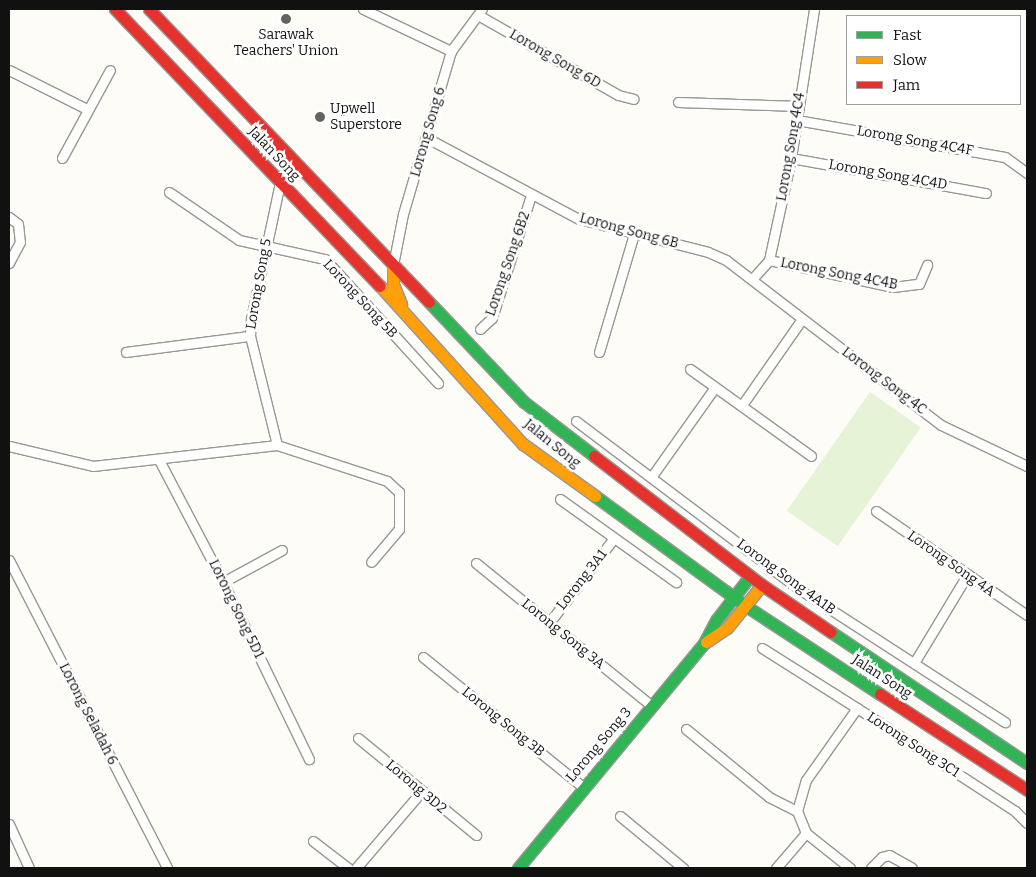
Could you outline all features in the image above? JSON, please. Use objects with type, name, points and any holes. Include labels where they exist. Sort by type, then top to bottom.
[{"type":"main road","name":"Jalan Song","points":[[116,9],[405,312],[523,444],[746,606],[1027,790]]},
{"type":"main road","name":"Jalan Song","points":[[150,9],[524,402],[762,585],[1027,763]]},
{"type":"main road","points":[[280,182],[287,170],[283,150]]},
{"type":"main road","points":[[393,265],[393,284],[405,312]]},
{"type":"main road","name":"Lorong Song 3","points":[[518,868],[583,787],[704,643],[750,576]]},
{"type":"main road","name":"Lorong Song 3","points":[[704,643],[727,628],[762,585]]},
{"type":"street","points":[[364,9],[451,50]]},
{"type":"street","name":"Lorong Song 4C4","points":[[753,278],[769,260],[791,158],[814,9]]},
{"type":"street","name":"Lorong Song 6","points":[[393,265],[403,214],[427,138],[451,50],[480,12]]},
{"type":"street","name":"Lorong Song 6D","points":[[480,12],[618,95],[634,100]]},
{"type":"street","points":[[9,70],[87,109]]},
{"type":"street","points":[[62,158],[87,109],[110,70]]},
{"type":"street","points":[[678,102],[799,106]]},
{"type":"street","name":"Lorong Song 4C4F","points":[[797,120],[1005,157],[1027,173]]},
{"type":"street","name":"Lorong Song 6B","points":[[427,138],[579,219],[708,252],[753,278]]},
{"type":"street","name":"Lorong Song 4C4D","points":[[791,158],[986,192]]},
{"type":"street","name":"Lorong Song 5","points":[[277,445],[250,336],[265,247],[280,182]]},
{"type":"street","name":"Lorong Song 5B","points":[[169,192],[239,240],[325,259],[438,383]]},
{"type":"street","name":"Lorong Song 6B2","points":[[480,329],[492,318],[532,195]]},
{"type":"street","points":[[9,217],[18,224],[20,242],[9,263]]},
{"type":"street","points":[[599,352],[634,234]]},
{"type":"street","name":"Lorong Song 4C4B","points":[[769,260],[893,287],[919,284],[926,265]]},
{"type":"street","name":"Lorong Song 4C","points":[[753,278],[802,319],[940,425],[1027,466]]},
{"type":"street","points":[[742,405],[802,319]]},
{"type":"street","points":[[126,352],[250,336]]},
{"type":"street","points":[[690,369],[811,456]]},
{"type":"street","points":[[652,476],[715,387]]},
{"type":"street","name":"Lorong Song 4A1B","points":[[576,421],[652,476],[796,587],[1005,722]]},
{"type":"street","points":[[9,446],[93,466],[160,460],[277,445],[387,481],[399,492],[399,530],[371,562]]},
{"type":"street","name":"Lorong Song 5D1","points":[[160,460],[223,582],[309,759]]},
{"type":"street","points":[[560,499],[676,582]]},
{"type":"street","name":"Lorong Song 4A","points":[[876,512],[1027,615]]},
{"type":"street","name":"Lorong 3A1","points":[[549,623],[614,538]]},
{"type":"street","points":[[223,582],[282,550]]},
{"type":"street","name":"Lorong Seladah 6","points":[[9,560],[167,868]]},
{"type":"street","name":"Lorong Song 3A","points":[[476,562],[652,706]]},
{"type":"street","points":[[914,663],[967,575]]},
{"type":"street","points":[[762,648],[857,708]]},
{"type":"street","name":"Lorong Song 3B","points":[[424,657],[583,787]]},
{"type":"street","name":"Lorong Song 3C1","points":[[796,811],[800,794],[815,763],[857,708],[1015,811],[1027,823]]},
{"type":"street","points":[[686,729],[769,797],[796,811],[806,833],[850,868]]},
{"type":"street","name":"Lorong 3D2","points":[[358,738],[421,792],[476,835]]},
{"type":"street","points":[[356,868],[421,792]]},
{"type":"street","points":[[620,816],[682,868]]},
{"type":"street","points":[[9,824],[29,868]]},
{"type":"street","points":[[776,868],[806,833]]},
{"type":"street","points":[[313,841],[348,868]]},
{"type":"street","points":[[871,868],[882,857],[889,855],[912,868]]},
{"type":"green space","points":[[870,392],[921,428],[838,546],[787,511]]},
{"type":"traffic: fast","points":[[429,302],[524,402],[594,456]]},
{"type":"traffic: fast","points":[[595,496],[746,606],[880,694]]},
{"type":"traffic: fast","points":[[518,868],[704,643],[717,619],[750,576]]},
{"type":"traffic: fast","points":[[831,632],[1027,763]]},
{"type":"traffic: slow","points":[[393,265],[393,284],[401,304]]},
{"type":"traffic: slow","points":[[380,286],[523,444],[595,496]]},
{"type":"traffic: slow","points":[[706,642],[727,628],[762,585]]},
{"type":"traffic: jam","points":[[115,9],[380,286]]},
{"type":"traffic: jam","points":[[149,9],[429,302]]},
{"type":"traffic: jam","points":[[280,182],[287,170],[283,151]]},
{"type":"traffic: jam","points":[[594,456],[762,585],[831,632]]},
{"type":"traffic: jam","points":[[880,694],[1027,790]]},
{"type":"place","name":"Sarawak Teachers' Union","points":[[286,19]]},
{"type":"place","name":"Upwell Superstore","points":[[320,117]]}]
